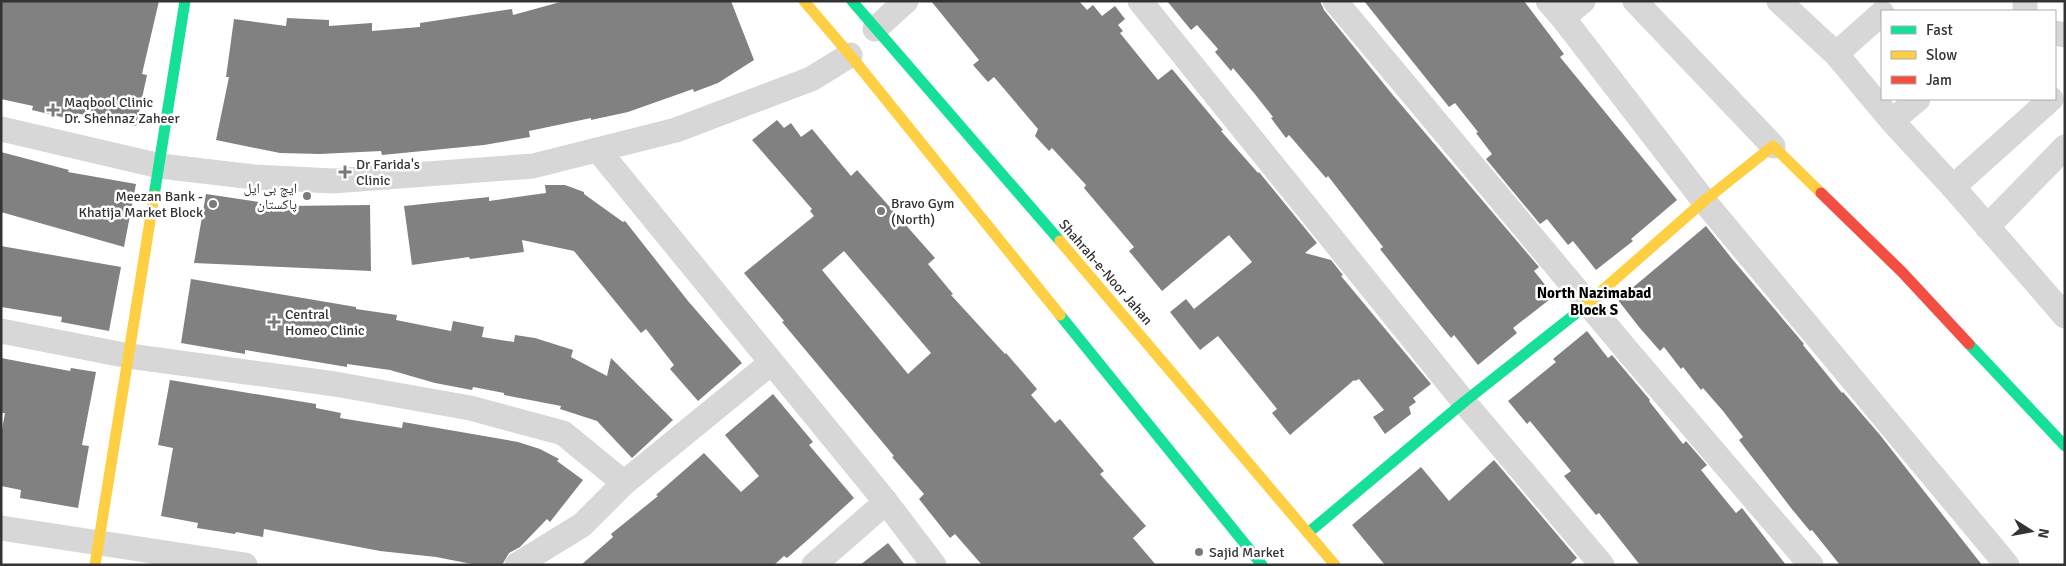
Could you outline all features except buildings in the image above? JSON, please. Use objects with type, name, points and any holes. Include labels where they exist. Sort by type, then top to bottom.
[{"type":"street","points":[[97,554],[185,1]]},
{"type":"street","points":[[804,1],[850,55],[1259,564]]},
{"type":"street","name":"Shahrah-e-Noor Jahan","points":[[852,1],[1169,368],[1335,565]]},
{"type":"street","points":[[875,29],[906,1]]},
{"type":"street","points":[[1140,1],[1464,402],[1602,565]]},
{"type":"street","points":[[1335,1],[1588,304],[1811,565]]},
{"type":"street","points":[[1584,1],[1555,10],[1704,202],[2007,565]]},
{"type":"street","points":[[1635,1],[1773,146],[1902,272],[2065,446]]},
{"type":"street","points":[[1779,1],[1836,54],[1892,121],[2062,308]]},
{"type":"street","points":[[1885,10],[1895,1]]},
{"type":"street","points":[[1836,54],[1881,14]]},
{"type":"street","points":[[1,129],[160,166],[254,177],[333,181],[533,166],[676,130],[811,79],[850,55]]},
{"type":"street","points":[[1892,121],[1917,100]]},
{"type":"street","points":[[1953,187],[2050,100]]},
{"type":"street","points":[[1308,533],[1464,402],[1588,304],[1704,202],[1773,146]]},
{"type":"street","points":[[1987,226],[2065,147]]},
{"type":"street","points":[[598,150],[886,502],[934,565]]},
{"type":"street","points":[[1,330],[129,356],[335,384],[470,408],[563,433],[624,483]]},
{"type":"street","points":[[517,565],[582,525],[624,483],[771,363]]},
{"type":"street","points":[[814,565],[886,502]]},
{"type":"street","points":[[1,528],[97,554],[245,565]]},
{"type":"traffic: fast","points":[[154,196],[185,1]]},
{"type":"traffic: fast","points":[[852,1],[1060,241]]},
{"type":"traffic: fast","points":[[1308,533],[1464,402],[1579,311]]},
{"type":"traffic: fast","points":[[1060,315],[1262,565]]},
{"type":"traffic: fast","points":[[1969,344],[2065,446]]},
{"type":"traffic: slow","points":[[804,1],[850,55],[1060,315]]},
{"type":"traffic: slow","points":[[1579,311],[1704,201],[1773,146],[1821,193]]},
{"type":"traffic: slow","points":[[95,565],[154,196]]},
{"type":"traffic: slow","points":[[1060,241],[1335,565]]},
{"type":"traffic: jam","points":[[1821,193],[1902,272],[1969,344]]},
{"type":"place","name":"Maqbool Clinic Dr. Shehnaz Zaheer","points":[[53,110]]},
{"type":"place","name":"Dr Farida's Clinic","points":[[345,172]]},
{"type":"place","name":"ایچ بی ایل پاکستان","points":[[307,196]]},
{"type":"place","name":"Meezan Bank - Khatija Market Block","points":[[213,204]]},
{"type":"place","name":"Bravo Gym (North)","points":[[881,211]]},
{"type":"place","name":"Central Homeo Clinic","points":[[274,322]]},
{"type":"place","name":"Sajid Market","points":[[1199,552]]},
{"type":"district","name":"North Nazimabad Block S","points":[[1594,302]]}]
